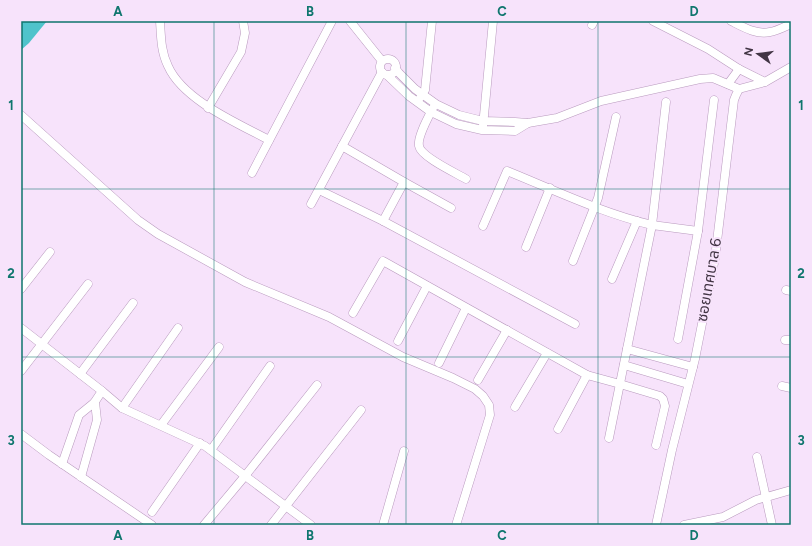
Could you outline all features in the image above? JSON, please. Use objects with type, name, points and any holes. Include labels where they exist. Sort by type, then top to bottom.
[{"type":"street","points":[[160,21],[161,45],[168,67],[177,82],[208,108],[269,140]]},
{"type":"street","points":[[208,108],[241,52],[245,33],[243,21]]},
{"type":"street","points":[[252,173],[332,21]]},
{"type":"street","points":[[350,21],[382,62]]},
{"type":"street","points":[[417,102],[425,90],[432,21]]},
{"type":"street","points":[[482,130],[493,21]]},
{"type":"street","points":[[653,21],[708,49],[739,69],[765,82]]},
{"type":"street","points":[[731,21],[746,29],[759,33],[770,32],[791,24]]},
{"type":"street","points":[[528,123],[515,131],[482,130],[456,124],[431,112],[417,102],[384,74],[380,67],[382,62],[388,59],[391,60],[395,64],[395,68],[399,74],[415,89],[436,104],[459,115],[483,121],[528,123],[557,118],[601,101],[700,79],[713,78],[739,90],[765,82],[791,67]]},
{"type":"street","points":[[384,74],[390,75],[393,73],[395,68]]},
{"type":"street","points":[[728,84],[739,69]]},
{"type":"street","points":[[311,204],[342,146],[384,74]]},
{"type":"street","name":"ซอยเทศบาล 6","points":[[656,525],[672,450],[693,367],[714,258],[734,100],[739,90]]},
{"type":"street","points":[[678,339],[698,231],[714,100]]},
{"type":"street","points":[[609,438],[652,225],[666,102]]},
{"type":"street","points":[[436,104],[421,134],[418,144],[420,150],[427,156],[466,179]]},
{"type":"street","points":[[21,115],[138,220],[158,234],[245,282],[329,317],[403,357],[475,389],[483,396],[489,405],[490,415],[456,525]]},
{"type":"street","points":[[573,261],[598,198],[616,117]]},
{"type":"street","points":[[342,146],[451,208]]},
{"type":"street","points":[[483,226],[507,170],[595,206],[637,221],[652,225],[698,231]]},
{"type":"street","points":[[383,221],[404,182]]},
{"type":"street","points":[[526,247],[550,188]]},
{"type":"street","points":[[319,190],[383,221],[575,324]]},
{"type":"street","points":[[612,279],[637,221]]},
{"type":"street","points":[[21,289],[50,252]]},
{"type":"street","points":[[353,313],[383,261],[587,375],[660,396],[663,399],[665,406],[656,445]]},
{"type":"street","points":[[21,371],[88,284]]},
{"type":"street","points":[[398,341],[428,286]]},
{"type":"street","points":[[80,374],[133,303]]},
{"type":"street","points":[[439,363],[466,308]]},
{"type":"street","points":[[21,328],[122,408],[205,446],[311,525]]},
{"type":"street","points":[[122,408],[178,328]]},
{"type":"street","points":[[478,380],[507,330]]},
{"type":"street","points":[[161,425],[219,347]]},
{"type":"street","points":[[627,349],[693,367]]},
{"type":"street","points":[[515,407],[547,353]]},
{"type":"street","points":[[624,365],[688,384]]},
{"type":"street","points":[[211,450],[270,366]]},
{"type":"street","points":[[558,429],[587,375]]},
{"type":"street","points":[[204,525],[246,476],[317,385]]},
{"type":"street","points":[[782,386],[791,388]]},
{"type":"street","points":[[62,464],[79,415],[94,403],[102,391]]},
{"type":"street","points":[[81,477],[97,420],[95,402],[94,403]]},
{"type":"street","points":[[271,525],[361,410]]},
{"type":"street","points":[[21,434],[62,464],[152,525]]},
{"type":"street","points":[[152,512],[200,443]]},
{"type":"street","points":[[383,525],[404,451]]},
{"type":"street","points":[[757,457],[772,525]]},
{"type":"street","points":[[684,525],[718,522],[723,517],[756,500],[791,490]]},
{"type":"water","points":[[21,21],[47,21],[29,43],[21,50]]}]
